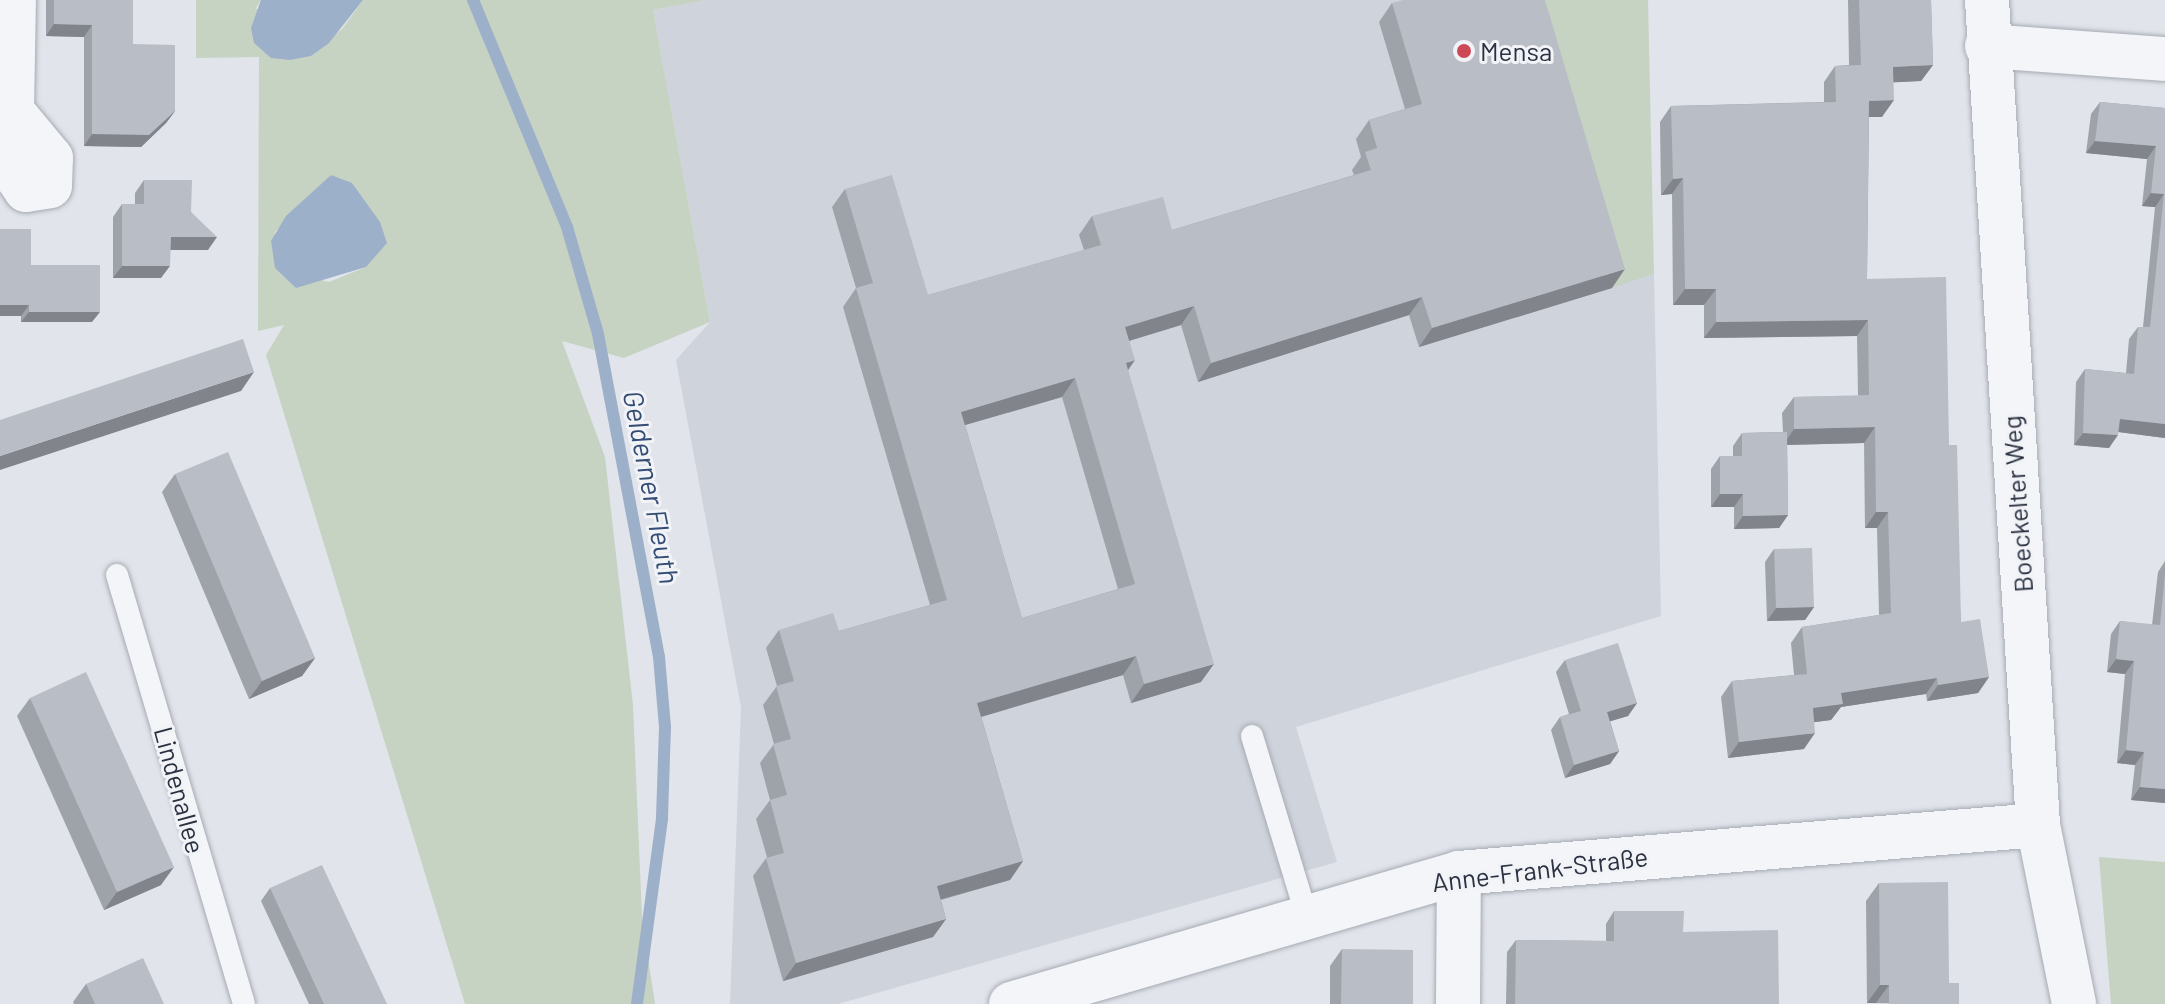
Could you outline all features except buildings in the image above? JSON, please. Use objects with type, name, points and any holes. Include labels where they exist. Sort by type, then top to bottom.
[{"type":"street","points":[[0,152],[26,190],[50,186],[51,158],[6,111],[14,0]]},
{"type":"street","name":"Boeckelter Weg","points":[[1987,0],[1987,46],[2038,825],[2074,1004]]},
{"type":"street","points":[[1987,46],[2165,59]]},
{"type":"street","name":"Anne-Frank-Straße","points":[[1011,1004],[1306,914],[1459,873],[2038,825]]},
{"type":"street","points":[[1458,1004],[1459,873]]},
{"type":"lane","name":"Lindenallee","points":[[117,575],[144,653],[196,853],[244,1004]]},
{"type":"lane","points":[[1252,736],[1306,914]]},
{"type":"shaded area","points":[[705,0],[1526,0],[1613,287],[1654,274],[1661,616],[1296,727],[1337,862],[838,1004],[730,1004],[741,707],[676,360],[710,322],[653,10]]},
{"type":"green space","points":[[196,0],[261,0],[256,8],[311,56],[343,28],[363,0],[705,0],[653,10],[710,322],[624,358],[562,341],[605,457],[633,705],[642,917],[655,1004],[465,1004],[266,355],[284,325],[258,331],[259,57],[196,58]],"holes":[[[331,175],[366,267],[329,282],[275,268],[275,232]]]},
{"type":"green space","points":[[1526,0],[1648,0],[1654,274],[1612,288]]},
{"type":"green space","points":[[2099,857],[2165,862],[2165,1004],[2111,1004]]},
{"type":"water","points":[[261,0],[363,0],[329,43],[311,56],[290,60],[271,58],[254,43],[251,28]]},
{"type":"water","points":[[331,175],[352,183],[380,222],[387,243],[366,267],[296,288],[275,268],[271,241],[286,216]]},
{"type":"waterway","name":"Gelderner Fleuth","points":[[473,0],[567,227],[598,334],[659,657],[665,727],[662,819],[637,1004]]},
{"type":"place","name":"Mensa","points":[[1464,51]]}]
